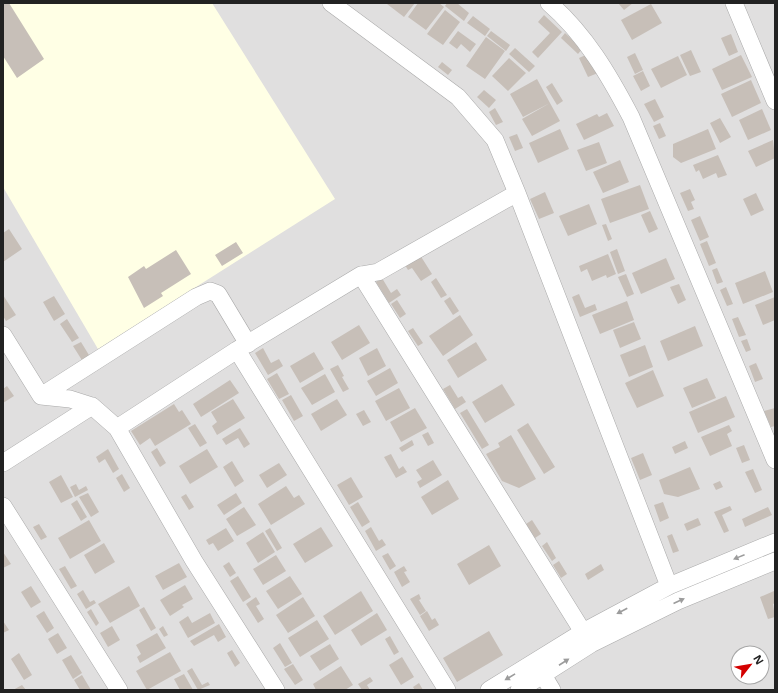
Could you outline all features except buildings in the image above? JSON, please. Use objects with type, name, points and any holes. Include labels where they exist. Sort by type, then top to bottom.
[{"type":"street","points":[[331,3],[458,97],[496,140],[518,192],[669,586]]},
{"type":"street","points":[[549,3],[569,20],[610,76],[631,117],[775,460]]},
{"type":"street","points":[[734,3],[775,100]]},
{"type":"street","points":[[117,428],[243,347],[361,275],[378,272],[518,192]]},
{"type":"street","points":[[361,275],[583,632]]},
{"type":"street","points":[[41,396],[196,297],[210,291],[218,294],[243,347],[447,690]]},
{"type":"street","points":[[3,335],[41,396]]},
{"type":"street","points":[[41,396],[70,399],[92,406],[117,428],[194,561],[276,690]]},
{"type":"street","points":[[3,463],[92,406]]},
{"type":"street","points":[[3,506],[119,690]]},
{"type":"street","points":[[519,690],[647,607],[669,586],[775,542]]},
{"type":"street","points":[[489,690],[583,632],[647,607],[678,601],[775,561]]},
{"type":"street","points":[[543,675],[552,690]]},
{"type":"shaded area","points":[[3,3],[775,3],[775,690],[3,690]]},
{"type":"shaded area","points":[[3,3],[212,3],[335,199],[98,349],[3,187]]}]
